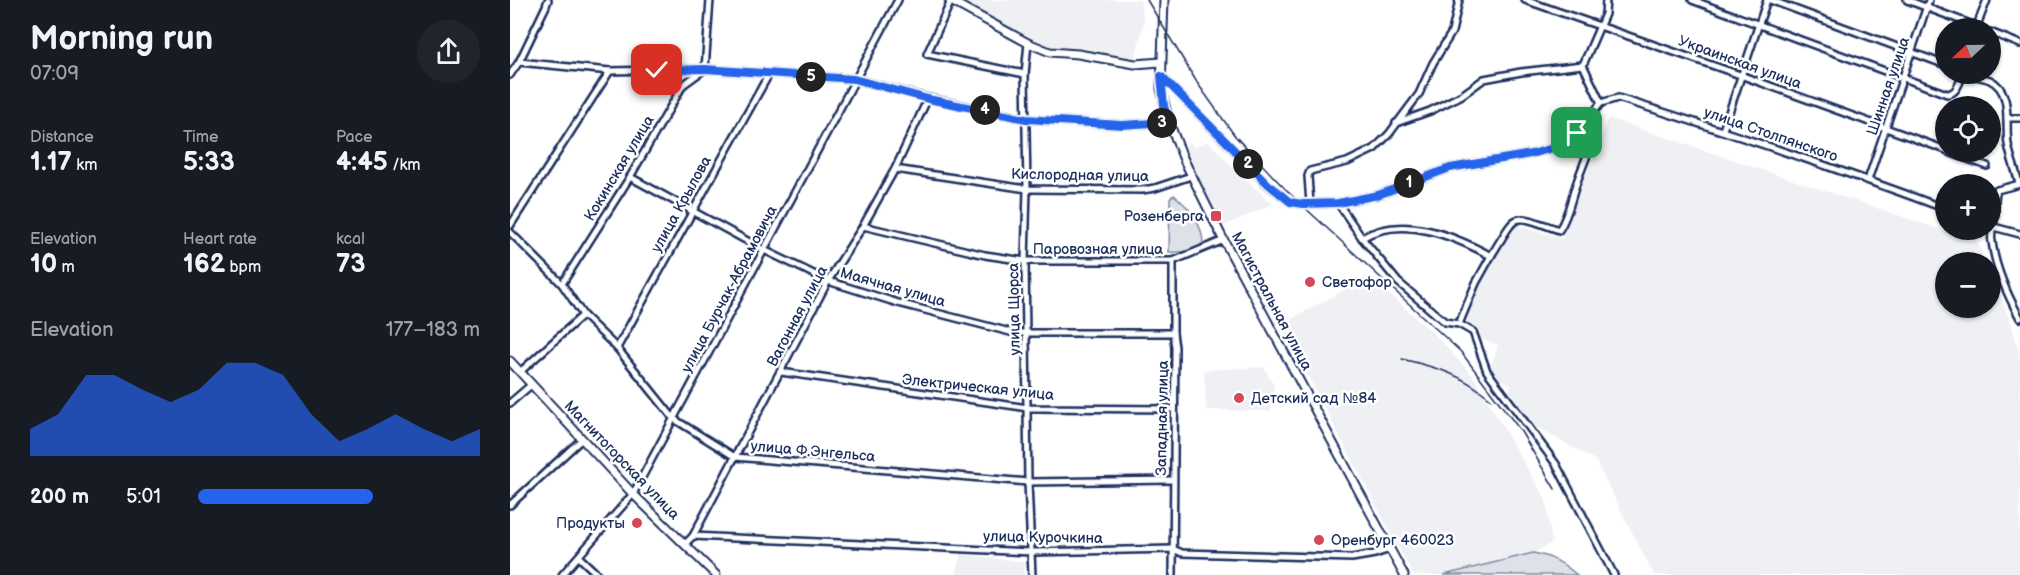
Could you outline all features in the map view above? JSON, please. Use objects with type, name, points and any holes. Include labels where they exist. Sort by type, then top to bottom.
[{"type":"street","points":[[510,75],[519,62],[548,0]]},
{"type":"street","points":[[705,69],[710,0]]},
{"type":"street","name":"улица Бурчак-Абрамовича","points":[[562,575],[633,494],[898,0]]},
{"type":"street","points":[[1024,74],[927,54],[950,0],[1028,43],[1050,52],[1078,54],[1135,64],[1161,62]]},
{"type":"street","name":"Магистральная улица","points":[[1164,0],[1161,62],[1164,106],[1191,176],[1404,575]]},
{"type":"street","points":[[1310,204],[1308,176],[1310,171],[1347,162],[1374,149],[1389,134],[1419,94],[1433,63],[1452,32],[1459,0]]},
{"type":"street","name":"Украинская улица","points":[[1525,0],[1935,146]]},
{"type":"street","points":[[1583,65],[1601,26],[1606,0]]},
{"type":"street","points":[[1692,0],[1947,94],[1952,94],[1959,84]]},
{"type":"street","points":[[1723,130],[1768,0],[1935,62]]},
{"type":"street","points":[[1907,0],[1954,18]]},
{"type":"street","name":"Шинная улица","points":[[1868,180],[1929,0]]},
{"type":"street","points":[[1981,18],[1987,0]]},
{"type":"street","points":[[2001,36],[2020,44]]},
{"type":"street","name":"улица Щорса","points":[[1028,43],[1024,74],[1027,189],[1025,333],[1032,575]]},
{"type":"street","points":[[519,62],[610,71],[705,69],[854,79],[928,99],[1026,119],[1122,125],[1169,122]]},
{"type":"street","points":[[1396,123],[1430,111],[1462,95],[1484,79],[1583,65]]},
{"type":"street","points":[[1161,76],[1268,184],[1290,202],[1310,204],[1338,203],[1378,195],[1450,168],[1531,154],[1561,146],[1577,133],[1601,103],[1583,65]]},
{"type":"street","name":"Кокинская улица","points":[[562,284],[630,177],[683,85],[705,69]]},
{"type":"street","points":[[510,226],[610,71]]},
{"type":"street","name":"улица Крылова","points":[[617,348],[768,74]]},
{"type":"street","points":[[1996,84],[2006,104],[2008,147],[2019,184],[2001,189]]},
{"type":"street","name":"улица Столпянского","points":[[1601,103],[1618,98],[1723,130],[1935,205]]},
{"type":"street","name":"Вагонная улица","points":[[685,544],[693,536],[828,281],[863,226],[895,169],[928,99]]},
{"type":"street","points":[[1459,324],[1476,284],[1510,224],[1517,218],[1528,218],[1559,230],[1572,203],[1594,131],[1592,114]]},
{"type":"street","points":[[2007,118],[2020,118]]},
{"type":"street","name":"Украинская улица","points":[[1976,162],[1987,166]]},
{"type":"street","name":"Кислородная улица","points":[[895,169],[1027,189],[1142,190],[1191,176]]},
{"type":"street","name":"Маячная улица","points":[[630,177],[764,250],[828,281],[898,303],[1014,333],[1173,333]]},
{"type":"street","points":[[1338,203],[1362,238],[1398,282],[1445,322],[1459,324],[1473,332],[1486,371],[1556,464],[1614,575]]},
{"type":"street","name":"Паровозная улица","points":[[863,226],[985,255],[1025,261],[1173,261],[1224,240]]},
{"type":"street","points":[[1362,238],[1373,232],[1389,228],[1415,229],[1445,234],[1491,256]]},
{"type":"street","points":[[2001,229],[2020,234]]},
{"type":"street","name":"улица Ф.Энгельса","points":[[510,232],[562,284],[583,315],[617,348],[674,418],[735,457],[1028,482],[1173,480]]},
{"type":"street","points":[[1992,240],[1998,264],[2020,318]]},
{"type":"street","name":"Западная улица","points":[[1173,261],[1175,347],[1173,575]]},
{"type":"street","points":[[520,372],[583,315]]},
{"type":"street","name":"Магнитогорская улица","points":[[510,361],[633,494],[716,575]]},
{"type":"street","name":"Электрическая улица","points":[[781,372],[1028,408],[1174,409]]},
{"type":"street","points":[[510,403],[531,385]]},
{"type":"street","points":[[510,505],[582,440]]},
{"type":"street","name":"улица Курочкина","points":[[693,536],[1032,552],[1173,549],[1182,554],[1352,558],[1375,555],[1390,549]]},
{"type":"street","points":[[579,556],[598,575]]},
{"type":"shaded area","points":[[958,0],[1140,0],[1144,21],[1135,59],[1047,48]]},
{"type":"shaded area","points":[[1608,118],[1935,228],[1935,240],[1978,242],[1982,252],[1935,252],[1935,318],[2001,318],[2001,298],[2012,326],[2020,356],[2020,575],[1654,575],[1595,460],[1529,423],[1508,394],[1511,384],[1494,377],[1490,370],[1498,345],[1479,339],[1475,325],[1466,322],[1487,269],[1514,225],[1562,238]]},
{"type":"shaded area","points":[[1208,141],[1241,176],[1273,204],[1223,226],[1183,146],[1191,143],[1193,148]]},
{"type":"shaded area","points":[[1174,195],[1194,216],[1202,236],[1203,243],[1187,251],[1169,252],[1170,198]]},
{"type":"shaded area","points":[[1369,276],[1434,334],[1473,376],[1546,500],[1552,543],[1533,553],[1444,575],[1413,575],[1281,325]]},
{"type":"shaded area","name":"Детский сад №84","points":[[1264,367],[1274,386],[1271,411],[1206,410],[1204,370]]},
{"type":"shaded area","points":[[1533,553],[1556,561],[1577,575],[1444,575]]},
{"type":"shaded area","points":[[961,554],[1024,562],[1024,575],[956,575]]},
{"type":"railway","points":[[1147,0],[1198,84],[1235,136],[1288,192],[1461,352],[1520,430],[1555,489]]},
{"type":"railway","points":[[1402,359],[1449,373],[1470,383],[1491,399]]},
{"type":"place","name":"Розенберга","points":[[1216,216]]},
{"type":"place","name":"Светофор","points":[[1310,282]]},
{"type":"place","name":"Детский сад №84","points":[[1239,398]]},
{"type":"place","name":"Продукты","points":[[637,523]]},
{"type":"place","name":"Оренбург 460023","points":[[1319,540]]},
{"type":"route","points":[[657,70],[705,69],[854,79],[928,99],[1026,119],[1122,125],[1169,122],[1161,89],[1161,76],[1268,184],[1290,202],[1303,204],[1338,203],[1378,195],[1450,168],[1531,154],[1561,146],[1577,133]]}]
